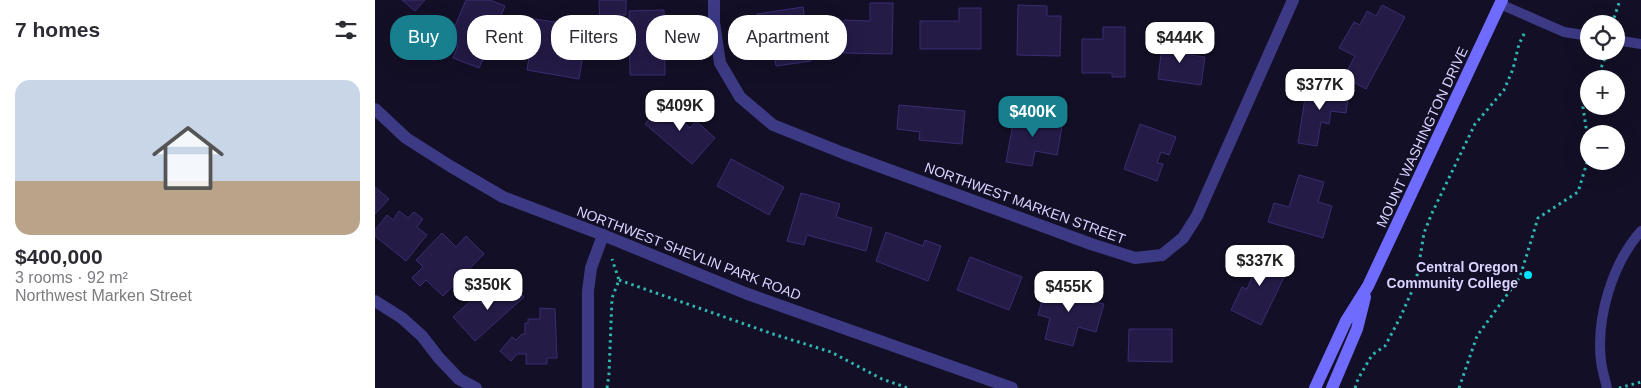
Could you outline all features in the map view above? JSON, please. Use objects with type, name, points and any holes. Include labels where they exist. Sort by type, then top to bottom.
[{"type":"main road","name":"MOUNT WASHINGTON DRIVE","points":[[1315,388],[1346,321],[1368,286],[1498,1]]},
{"type":"main road","name":"MOUNT WASHINGTON DRIVE","points":[[1332,388],[1357,330],[1368,286]]},
{"type":"street","name":"NORTHWEST MARKEN STREET","points":[[713,0],[720,63],[740,97],[773,125],[843,153],[1091,244],[1135,258],[1162,256],[1183,238],[1197,216],[1293,0]]},
{"type":"street","name":"NORTHWEST SHEVLIN PARK ROAD","points":[[375,109],[406,138],[503,197],[603,235],[745,293],[1012,388]]},
{"type":"street","points":[[587,388],[588,291],[591,268],[603,235]]},
{"type":"street","points":[[375,301],[402,318],[422,336],[459,379],[476,388]]},
{"type":"lane","points":[[1498,1],[1564,32],[1580,35]]},
{"type":"lane","points":[[1625,41],[1641,44]]},
{"type":"lane","points":[[1607,388],[1601,361],[1601,333],[1607,293],[1619,266],[1641,231]]},
{"type":"path","points":[[1615,15],[1620,0]]},
{"type":"path","points":[[1355,388],[1372,355],[1385,346],[1399,318],[1416,282],[1424,233],[1432,213],[1475,124],[1504,90],[1513,69],[1519,44],[1525,32]]},
{"type":"path","points":[[1459,388],[1477,336],[1520,277],[1538,218],[1578,192],[1585,170]]},
{"type":"path","points":[[603,235],[619,280],[612,298],[607,388]]},
{"type":"path","points":[[619,280],[773,334],[831,352],[882,379],[907,388]]},
{"type":"path","points":[[1619,388],[1641,382]]},
{"type":"building","points":[[402,0],[425,0],[415,11]]},
{"type":"building","points":[[466,0],[490,0],[505,6],[501,15],[467,15],[467,60],[482,60],[479,68],[457,60],[457,21]]},
{"type":"building","points":[[599,0],[626,0],[626,15],[600,15]]},
{"type":"building","points":[[870,3],[893,3],[892,54],[847,53],[847,20],[870,21]]},
{"type":"building","points":[[1018,5],[1047,6],[1047,16],[1061,16],[1060,56],[1017,55]]},
{"type":"building","points":[[1382,5],[1405,17],[1366,89],[1344,77],[1355,56],[1339,48],[1354,22],[1360,25],[1367,11],[1376,16]]},
{"type":"building","points":[[803,7],[804,15],[757,15]]},
{"type":"building","points":[[959,8],[981,8],[981,49],[920,49],[920,21],[959,21]]},
{"type":"building","points":[[664,10],[664,15],[646,15],[646,60],[665,60],[665,75],[630,75],[630,60],[636,60],[636,15],[629,15],[629,11]]},
{"type":"building","points":[[541,20],[551,21],[551,60],[582,60],[579,79],[527,70],[529,60],[541,60]]},
{"type":"building","points":[[1103,27],[1125,27],[1125,77],[1112,77],[1112,73],[1082,73],[1082,39],[1103,39]]},
{"type":"building","points":[[1163,38],[1184,41],[1182,54],[1205,57],[1201,85],[1158,79]]},
{"type":"building","points":[[775,60],[811,60],[811,61],[776,66]]},
{"type":"building","points":[[1307,85],[1349,92],[1346,113],[1331,111],[1329,124],[1321,122],[1317,146],[1298,143]]},
{"type":"building","points":[[667,98],[685,115],[681,120],[690,128],[696,121],[715,138],[692,164],[645,124]]},
{"type":"building","points":[[899,105],[965,111],[962,144],[919,140],[920,132],[897,129]]},
{"type":"building","points":[[1015,112],[1063,121],[1057,155],[1035,151],[1032,166],[1006,162]]},
{"type":"building","points":[[1140,124],[1176,137],[1169,155],[1161,152],[1157,163],[1163,164],[1157,181],[1124,169]]},
{"type":"building","points":[[731,159],[784,187],[769,215],[717,186]]},
{"type":"building","points":[[1299,175],[1324,182],[1318,202],[1332,206],[1323,238],[1268,222],[1274,203],[1289,207]]},
{"type":"building","points":[[375,187],[389,199],[375,214]]},
{"type":"building","points":[[801,193],[840,204],[836,217],[872,228],[866,251],[807,235],[804,245],[787,241]]},
{"type":"building","points":[[399,211],[408,218],[414,212],[423,219],[417,227],[427,235],[406,261],[375,236],[375,230],[387,215],[393,220]]},
{"type":"building","points":[[886,232],[923,246],[925,240],[941,246],[928,281],[876,261]]},
{"type":"building","points":[[442,233],[456,247],[466,236],[484,254],[443,296],[426,280],[420,286],[412,278],[423,267],[416,260]]},
{"type":"building","points":[[1252,249],[1289,267],[1261,325],[1231,310],[1242,287],[1247,289],[1253,275],[1242,270]]},
{"type":"building","points":[[970,257],[1022,277],[1009,310],[957,290]]},
{"type":"building","points":[[508,280],[524,297],[475,341],[453,317],[475,297],[482,304]]},
{"type":"building","points":[[1047,283],[1089,294],[1088,300],[1104,304],[1096,332],[1078,327],[1073,346],[1045,339],[1050,318],[1038,315]]},
{"type":"building","points":[[540,308],[555,309],[557,358],[547,358],[547,364],[526,364],[526,354],[517,354],[511,361],[500,351],[512,337],[516,340],[522,334],[525,334],[525,323],[528,323],[528,319],[540,319]]},
{"type":"building","points":[[1129,329],[1172,329],[1172,362],[1128,361]]},
{"type":"place","name":"Central Oregon Community College","points":[[1528,275]]}]
